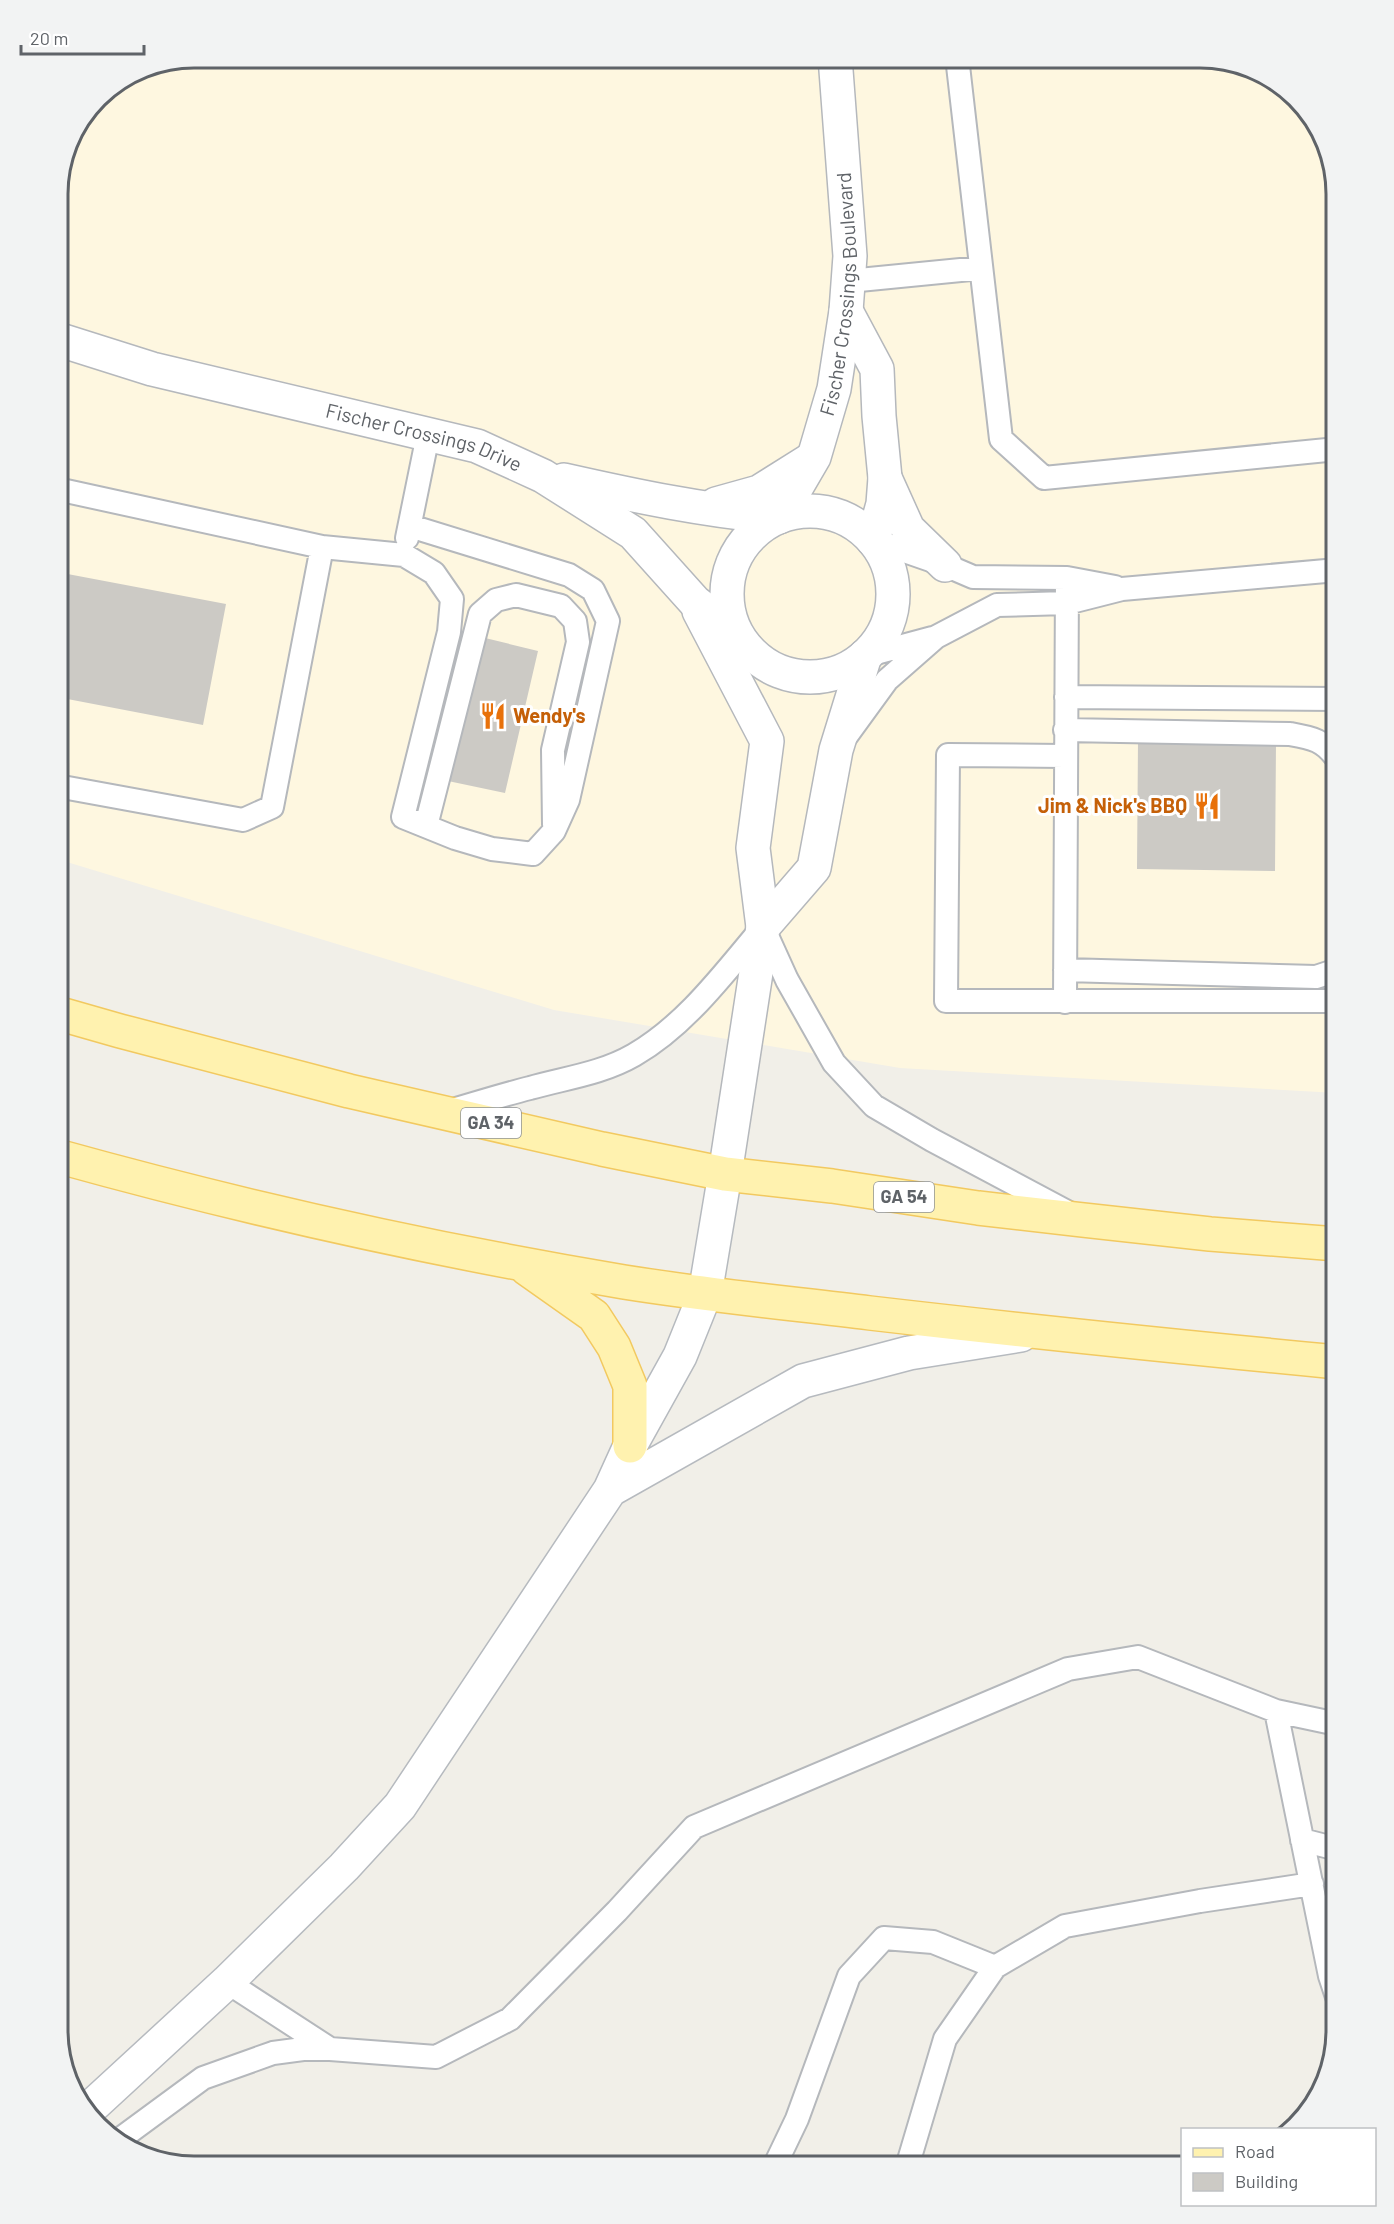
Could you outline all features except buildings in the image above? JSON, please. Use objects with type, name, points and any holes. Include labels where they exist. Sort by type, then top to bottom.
[{"type":"main road","name":"GA 34","points":[[68,1016],[259,1068],[602,1149],[725,1174]]},
{"type":"main road","points":[[68,1159],[273,1212],[448,1250],[705,1294],[1036,1332],[1327,1361]]},
{"type":"main road","name":"GA 54","points":[[725,1174],[832,1186],[978,1208],[1210,1234],[1327,1243]]},
{"type":"main road","points":[[517,1262],[594,1316],[614,1347],[630,1386],[630,1446]]},
{"type":"street","name":"Fischer Crossings Boulevard","points":[[778,517],[814,457],[834,389],[848,296],[850,256],[837,68]]},
{"type":"street","points":[[848,296],[877,369],[885,478],[883,504],[873,540]]},
{"type":"street","name":"Fischer Crossings Drive","points":[[68,342],[152,369],[477,446],[539,474],[633,533],[694,602],[744,644]]},
{"type":"street","points":[[705,507],[759,492],[814,457]]},
{"type":"street","points":[[539,474],[641,497],[736,514],[778,517],[804,511],[829,513],[853,523],[873,540],[886,562],[893,586],[891,612],[882,636],[866,656],[845,669],[829,674],[795,676],[771,668],[744,644]]},
{"type":"street","points":[[885,478],[908,529],[945,565]]},
{"type":"street","points":[[93,2106],[227,1982],[344,1867],[400,1806],[610,1490],[630,1446],[680,1356],[705,1294],[763,927],[753,848],[767,741],[767,697],[728,608],[727,580],[736,554],[754,532],[778,517]]},
{"type":"street","points":[[694,602],[767,741]]},
{"type":"street","points":[[763,927],[814,868],[836,750],[866,656]]},
{"type":"street","points":[[610,1490],[803,1381],[909,1353],[1036,1332]]},
{"type":"lane","points":[[958,68],[1001,439],[1044,478],[1327,450]]},
{"type":"lane","points":[[848,296],[981,268]]},
{"type":"lane","points":[[404,555],[428,435]]},
{"type":"lane","points":[[68,491],[322,547],[404,555],[435,573],[452,599],[449,632],[404,817],[455,838],[492,849],[532,854],[554,831],[568,800],[608,621],[594,591],[569,575],[410,526]]},
{"type":"lane","points":[[873,540],[945,565],[973,578],[1066,578],[1122,589]]},
{"type":"lane","points":[[68,788],[243,820],[272,807],[322,547]]},
{"type":"lane","points":[[866,656],[936,637],[997,605],[1067,603],[1122,589],[1327,571]]},
{"type":"lane","points":[[1065,1002],[1066,578]]},
{"type":"lane","points":[[426,826],[480,614],[496,600],[516,595],[561,606],[575,621],[578,642],[553,750],[554,831]]},
{"type":"lane","points":[[836,750],[887,680],[936,637]]},
{"type":"lane","points":[[1066,697],[1327,699]]},
{"type":"lane","points":[[1065,730],[1290,734],[1313,738],[1327,746]]},
{"type":"lane","points":[[1065,756],[948,755],[946,1001],[1327,1001]]},
{"type":"lane","points":[[445,1112],[531,1087],[599,1072],[634,1054],[675,1025],[763,927],[787,980],[834,1063],[874,1106],[932,1140],[1083,1220]]},
{"type":"lane","points":[[1065,970],[1316,977],[1327,973]]},
{"type":"lane","points":[[124,2136],[203,2078],[273,2053],[303,2049],[330,2049],[436,2057],[510,2019],[616,1911],[694,1827],[1068,1669],[1138,1657],[1276,1711],[1327,1722]]},
{"type":"lane","points":[[1276,1711],[1327,1961]]},
{"type":"lane","points":[[1302,1839],[1327,1846]]},
{"type":"lane","points":[[910,2156],[945,2039],[995,1967],[1065,1926],[1200,1901],[1312,1884]]},
{"type":"lane","points":[[779,2156],[797,2119],[849,1976],[884,1938],[933,1942],[995,1967]]},
{"type":"lane","points":[[227,1982],[330,2049]]},
{"type":"shaded area","points":[[185,68],[1209,68],[1241,74],[1256,80],[1284,99],[1305,123],[1314,138],[1322,161],[1327,193],[1327,1092],[900,1068],[554,1010],[68,862],[68,185],[72,161],[80,138],[104,104],[138,80],[153,74]]},
{"type":"place","name":"Wendy's","points":[[493,716]]},
{"type":"place","name":"Jim & Nick's BBQ","points":[[1207,806]]}]
